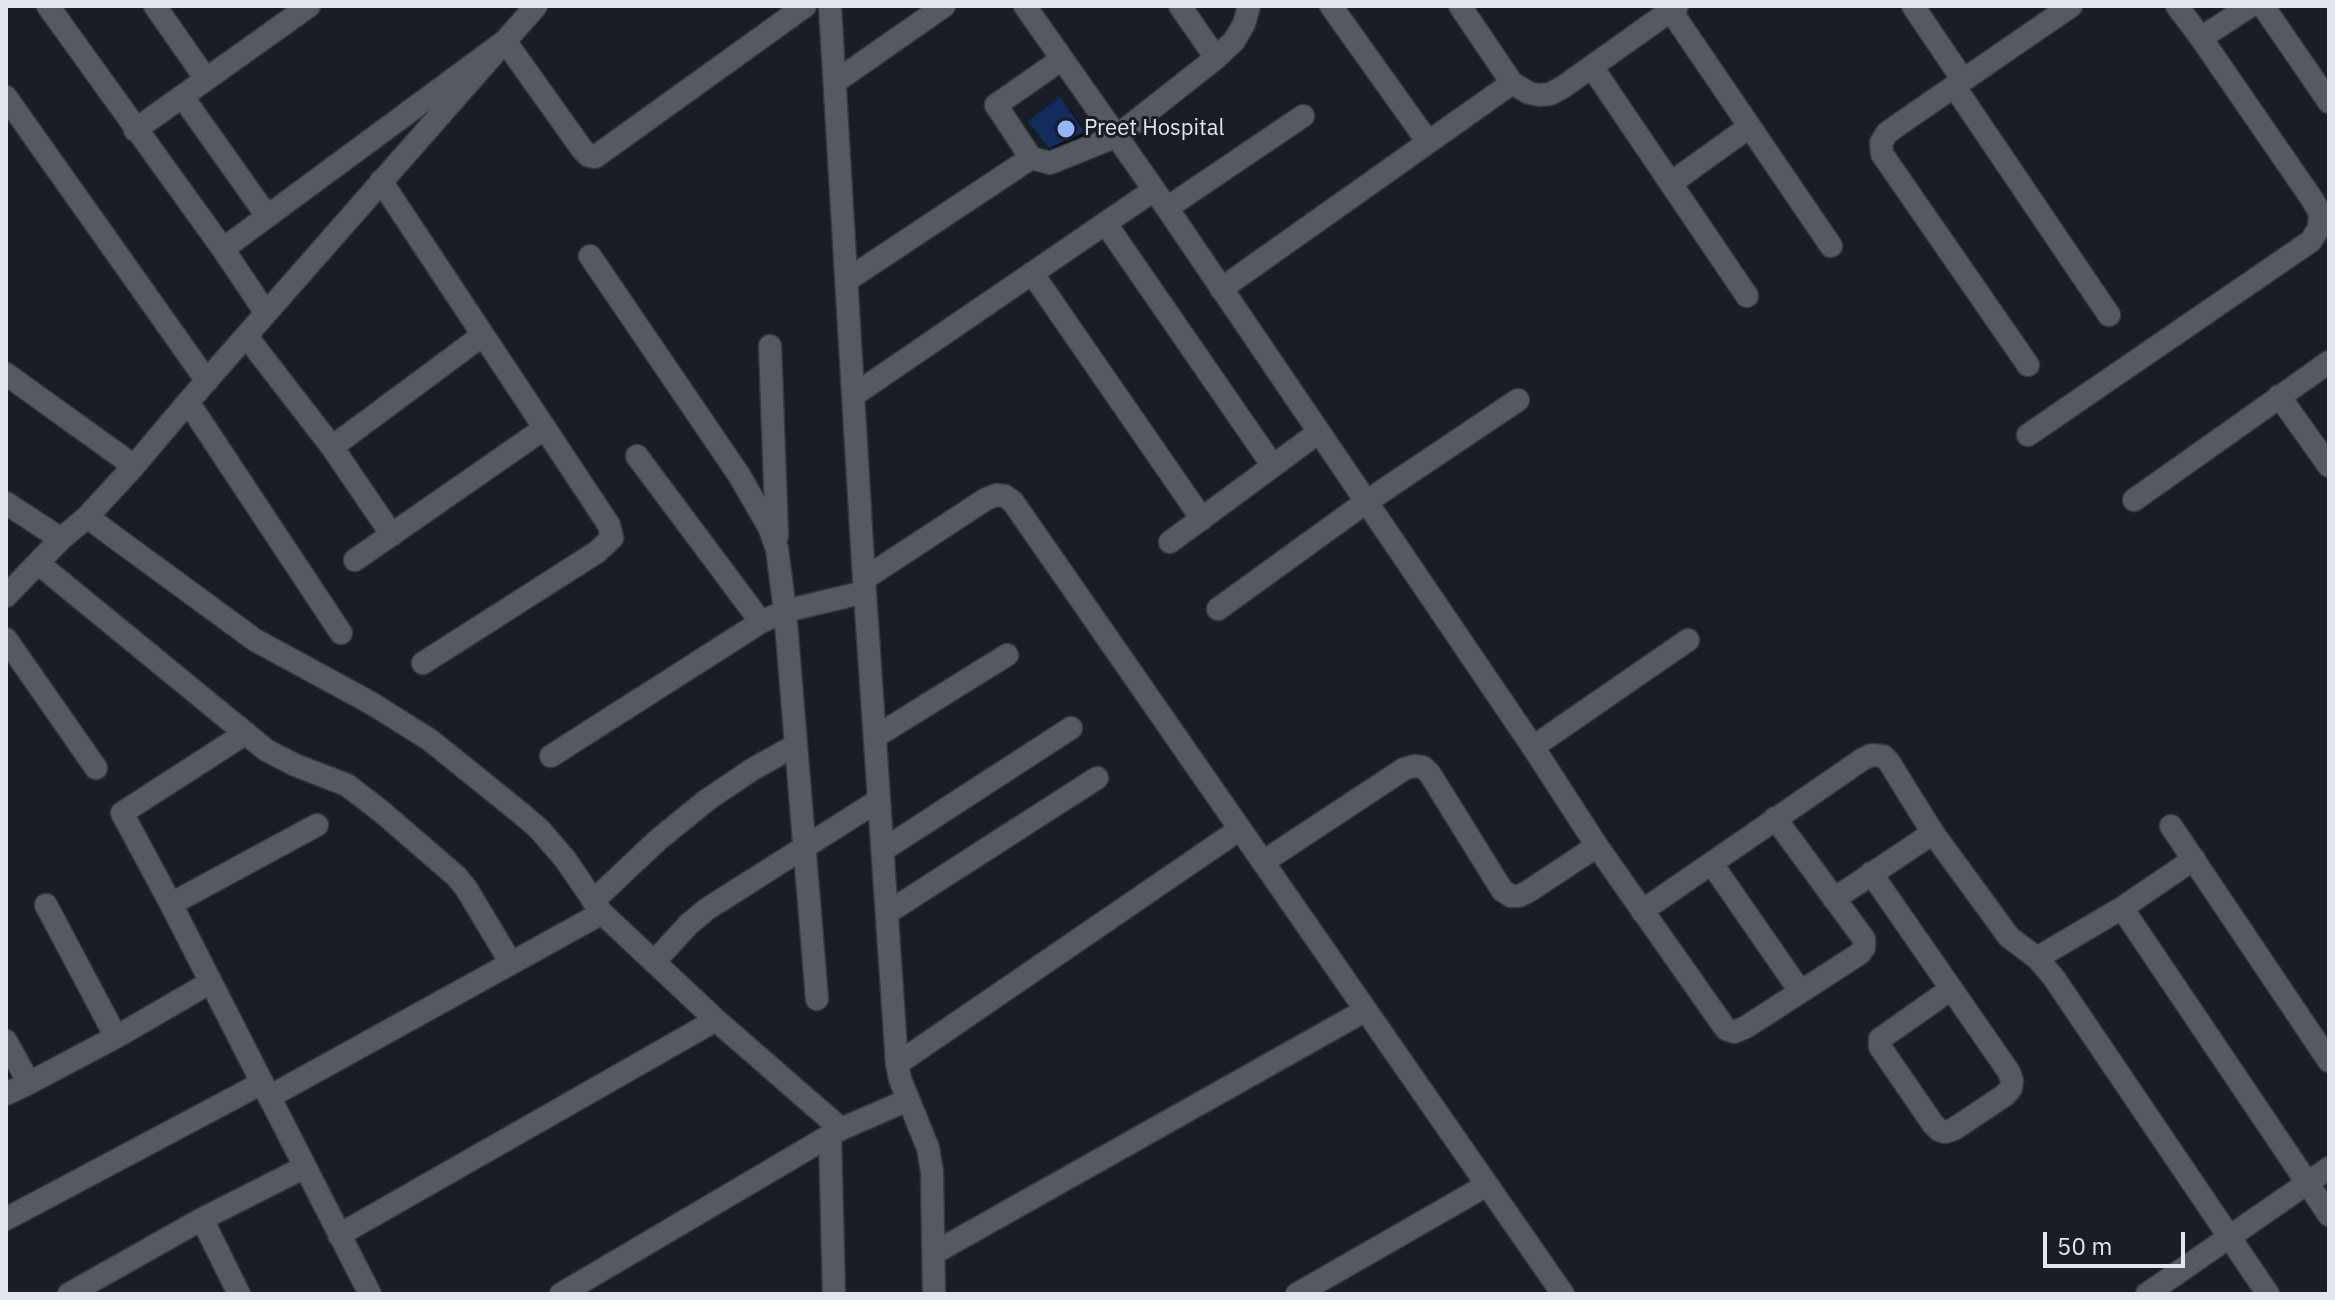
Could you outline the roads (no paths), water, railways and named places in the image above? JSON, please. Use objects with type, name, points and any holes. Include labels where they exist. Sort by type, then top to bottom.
[{"type":"street","points":[[48,6],[266,313]]},
{"type":"street","points":[[155,6],[206,79]]},
{"type":"street","points":[[135,130],[309,6]]},
{"type":"street","points":[[6,596],[134,466],[536,6]]},
{"type":"street","points":[[505,41],[582,149],[595,157],[805,6]]},
{"type":"street","points":[[830,6],[897,1064],[928,1148],[932,1172],[934,1294]]},
{"type":"street","points":[[835,82],[944,6]]},
{"type":"street","points":[[1025,6],[1319,432],[1597,846],[1726,1029],[1734,1032],[1864,948],[1864,939],[1775,818]]},
{"type":"street","points":[[1180,6],[1216,58]]},
{"type":"street","points":[[1062,59],[996,105],[1031,158],[1050,163],[1117,136],[1216,58],[1234,41],[1244,24],[1249,6]]},
{"type":"street","points":[[1331,6],[1428,142]]},
{"type":"street","points":[[1460,6],[1512,83],[1529,93],[1550,94],[1674,9],[1749,127],[1831,246]]},
{"type":"street","points":[[1913,6],[2109,315]]},
{"type":"street","points":[[2028,365],[1882,154],[1881,143],[1887,133],[2071,6]]},
{"type":"street","points":[[2028,435],[2311,241],[2319,228],[2320,213],[2312,199],[2177,6]]},
{"type":"street","points":[[2201,38],[2250,6]]},
{"type":"street","points":[[2263,6],[2329,102]]},
{"type":"street","points":[[223,249],[505,41]]},
{"type":"street","points":[[1592,67],[1747,296]]},
{"type":"street","points":[[1221,289],[1512,83]]},
{"type":"street","points":[[182,96],[267,216]]},
{"type":"street","points":[[6,97],[207,381]]},
{"type":"street","points":[[854,395],[1106,224],[1160,199],[1303,116]]},
{"type":"street","points":[[1671,183],[1749,127]]},
{"type":"street","points":[[847,280],[1031,158]]},
{"type":"street","points":[[381,181],[609,525],[612,538],[597,552],[423,663]]},
{"type":"street","points":[[1106,224],[1273,466]]},
{"type":"street","points":[[590,256],[746,485],[777,549]]},
{"type":"street","points":[[1032,273],[1202,519]]},
{"type":"street","points":[[332,447],[483,335]]},
{"type":"street","points":[[247,337],[332,447],[392,535]]},
{"type":"street","points":[[770,346],[777,549],[785,611],[817,999]]},
{"type":"street","points":[[2134,500],[2329,362]]},
{"type":"street","points":[[6,374],[134,466]]},
{"type":"street","points":[[2279,396],[2329,466]]},
{"type":"street","points":[[1218,609],[1366,502],[1518,400]]},
{"type":"street","points":[[188,402],[341,633]]},
{"type":"street","points":[[355,560],[545,428]]},
{"type":"street","points":[[1170,542],[1319,432]]},
{"type":"street","points":[[637,456],[761,622]]},
{"type":"street","points":[[551,756],[761,622],[785,611],[865,586],[986,499],[1005,496],[1013,502],[1563,1294]]},
{"type":"street","points":[[6,503],[61,539]]},
{"type":"street","points":[[87,517],[255,640],[371,703],[430,740],[540,830],[565,859],[597,907],[836,1133],[828,1291]]},
{"type":"street","points":[[39,564],[266,750],[347,785],[382,812],[456,876],[476,902],[511,963]]},
{"type":"street","points":[[6,639],[96,768]]},
{"type":"street","points":[[1533,747],[1688,640]]},
{"type":"street","points":[[875,737],[1007,655]]},
{"type":"street","points":[[883,850],[1071,728]]},
{"type":"street","points":[[246,733],[122,813],[370,1294]]},
{"type":"street","points":[[6,1219],[266,1090],[511,963],[597,907],[659,839],[707,800],[796,745]]},
{"type":"street","points":[[1642,911],[1863,759],[1872,755],[1883,756],[1933,833],[2009,937],[2037,958],[2063,991],[2268,1294]]},
{"type":"street","points":[[1263,862],[1404,769],[1414,766],[1423,767],[1430,774],[1502,890],[1511,896],[1529,891],[1597,846]]},
{"type":"street","points":[[887,913],[1097,778]]},
{"type":"street","points":[[654,962],[707,909],[879,800]]},
{"type":"street","points":[[171,904],[317,825]]},
{"type":"street","points":[[2171,826],[2329,1061]]},
{"type":"street","points":[[897,1064],[1240,829]]},
{"type":"street","points":[[1834,899],[1933,833]]},
{"type":"street","points":[[2037,958],[2122,908],[2194,859]]},
{"type":"street","points":[[1712,864],[1800,991]]},
{"type":"street","points":[[1871,873],[2009,1072],[2012,1081],[2005,1095],[1945,1132],[1933,1124],[1880,1047],[1880,1039],[1951,989]]},
{"type":"street","points":[[46,905],[116,1037]]},
{"type":"street","points":[[2122,908],[2329,1215]]},
{"type":"street","points":[[6,1094],[116,1037],[211,982]]},
{"type":"street","points":[[934,1253],[1366,1010]]},
{"type":"street","points":[[339,1235],[716,1020]]},
{"type":"street","points":[[6,1041],[29,1083]]},
{"type":"street","points":[[561,1294],[836,1133],[908,1100]]},
{"type":"street","points":[[69,1294],[202,1219],[305,1167]]},
{"type":"street","points":[[2147,1294],[2329,1168]]},
{"type":"street","points":[[1297,1294],[1487,1185]]},
{"type":"street","points":[[202,1219],[239,1294]]},
{"type":"place","name":"Preet Hospital","points":[[1066,129]]}]
